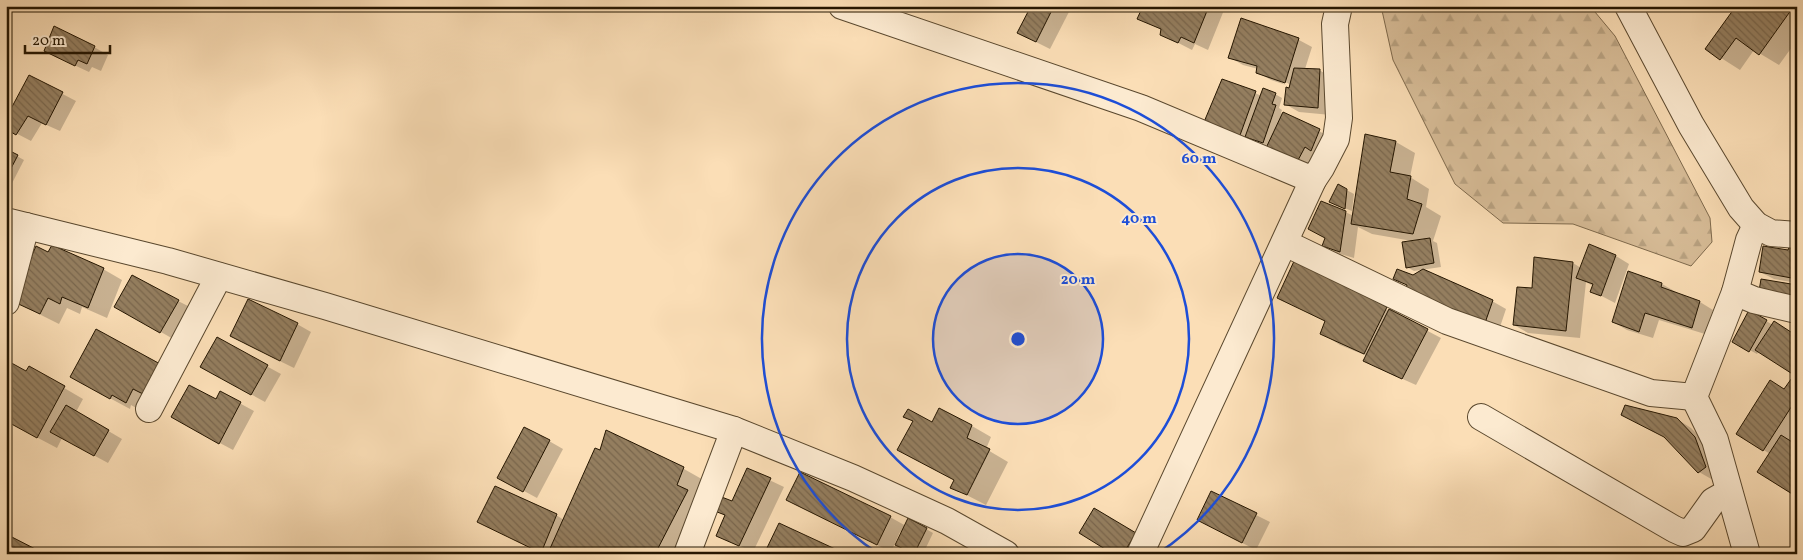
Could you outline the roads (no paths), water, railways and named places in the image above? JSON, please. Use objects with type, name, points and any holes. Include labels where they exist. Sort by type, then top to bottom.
[{"type":"street","points":[[1140,554],[1313,180],[1322,168],[1336,139],[1339,118],[1334,24],[1339,6]]},
{"type":"street","points":[[1628,6],[1692,125],[1741,208],[1756,225],[1771,232],[1797,235]]},
{"type":"street","points":[[857,9],[1141,108],[1313,180]]},
{"type":"street","points":[[6,302],[16,223],[325,306],[734,430],[853,478],[947,521],[1006,554]]},
{"type":"street","points":[[1746,554],[1715,440],[1694,397],[1735,292],[1749,240],[1756,225]]},
{"type":"street","points":[[1285,243],[1447,321],[1651,393],[1694,397]]},
{"type":"street","points":[[149,409],[219,276]]},
{"type":"street","points":[[1735,292],[1754,300],[1797,310]]},
{"type":"street","points":[[1481,418],[1683,533],[1693,529],[1713,501],[1729,492]]},
{"type":"street","points":[[687,554],[734,430]]}]
